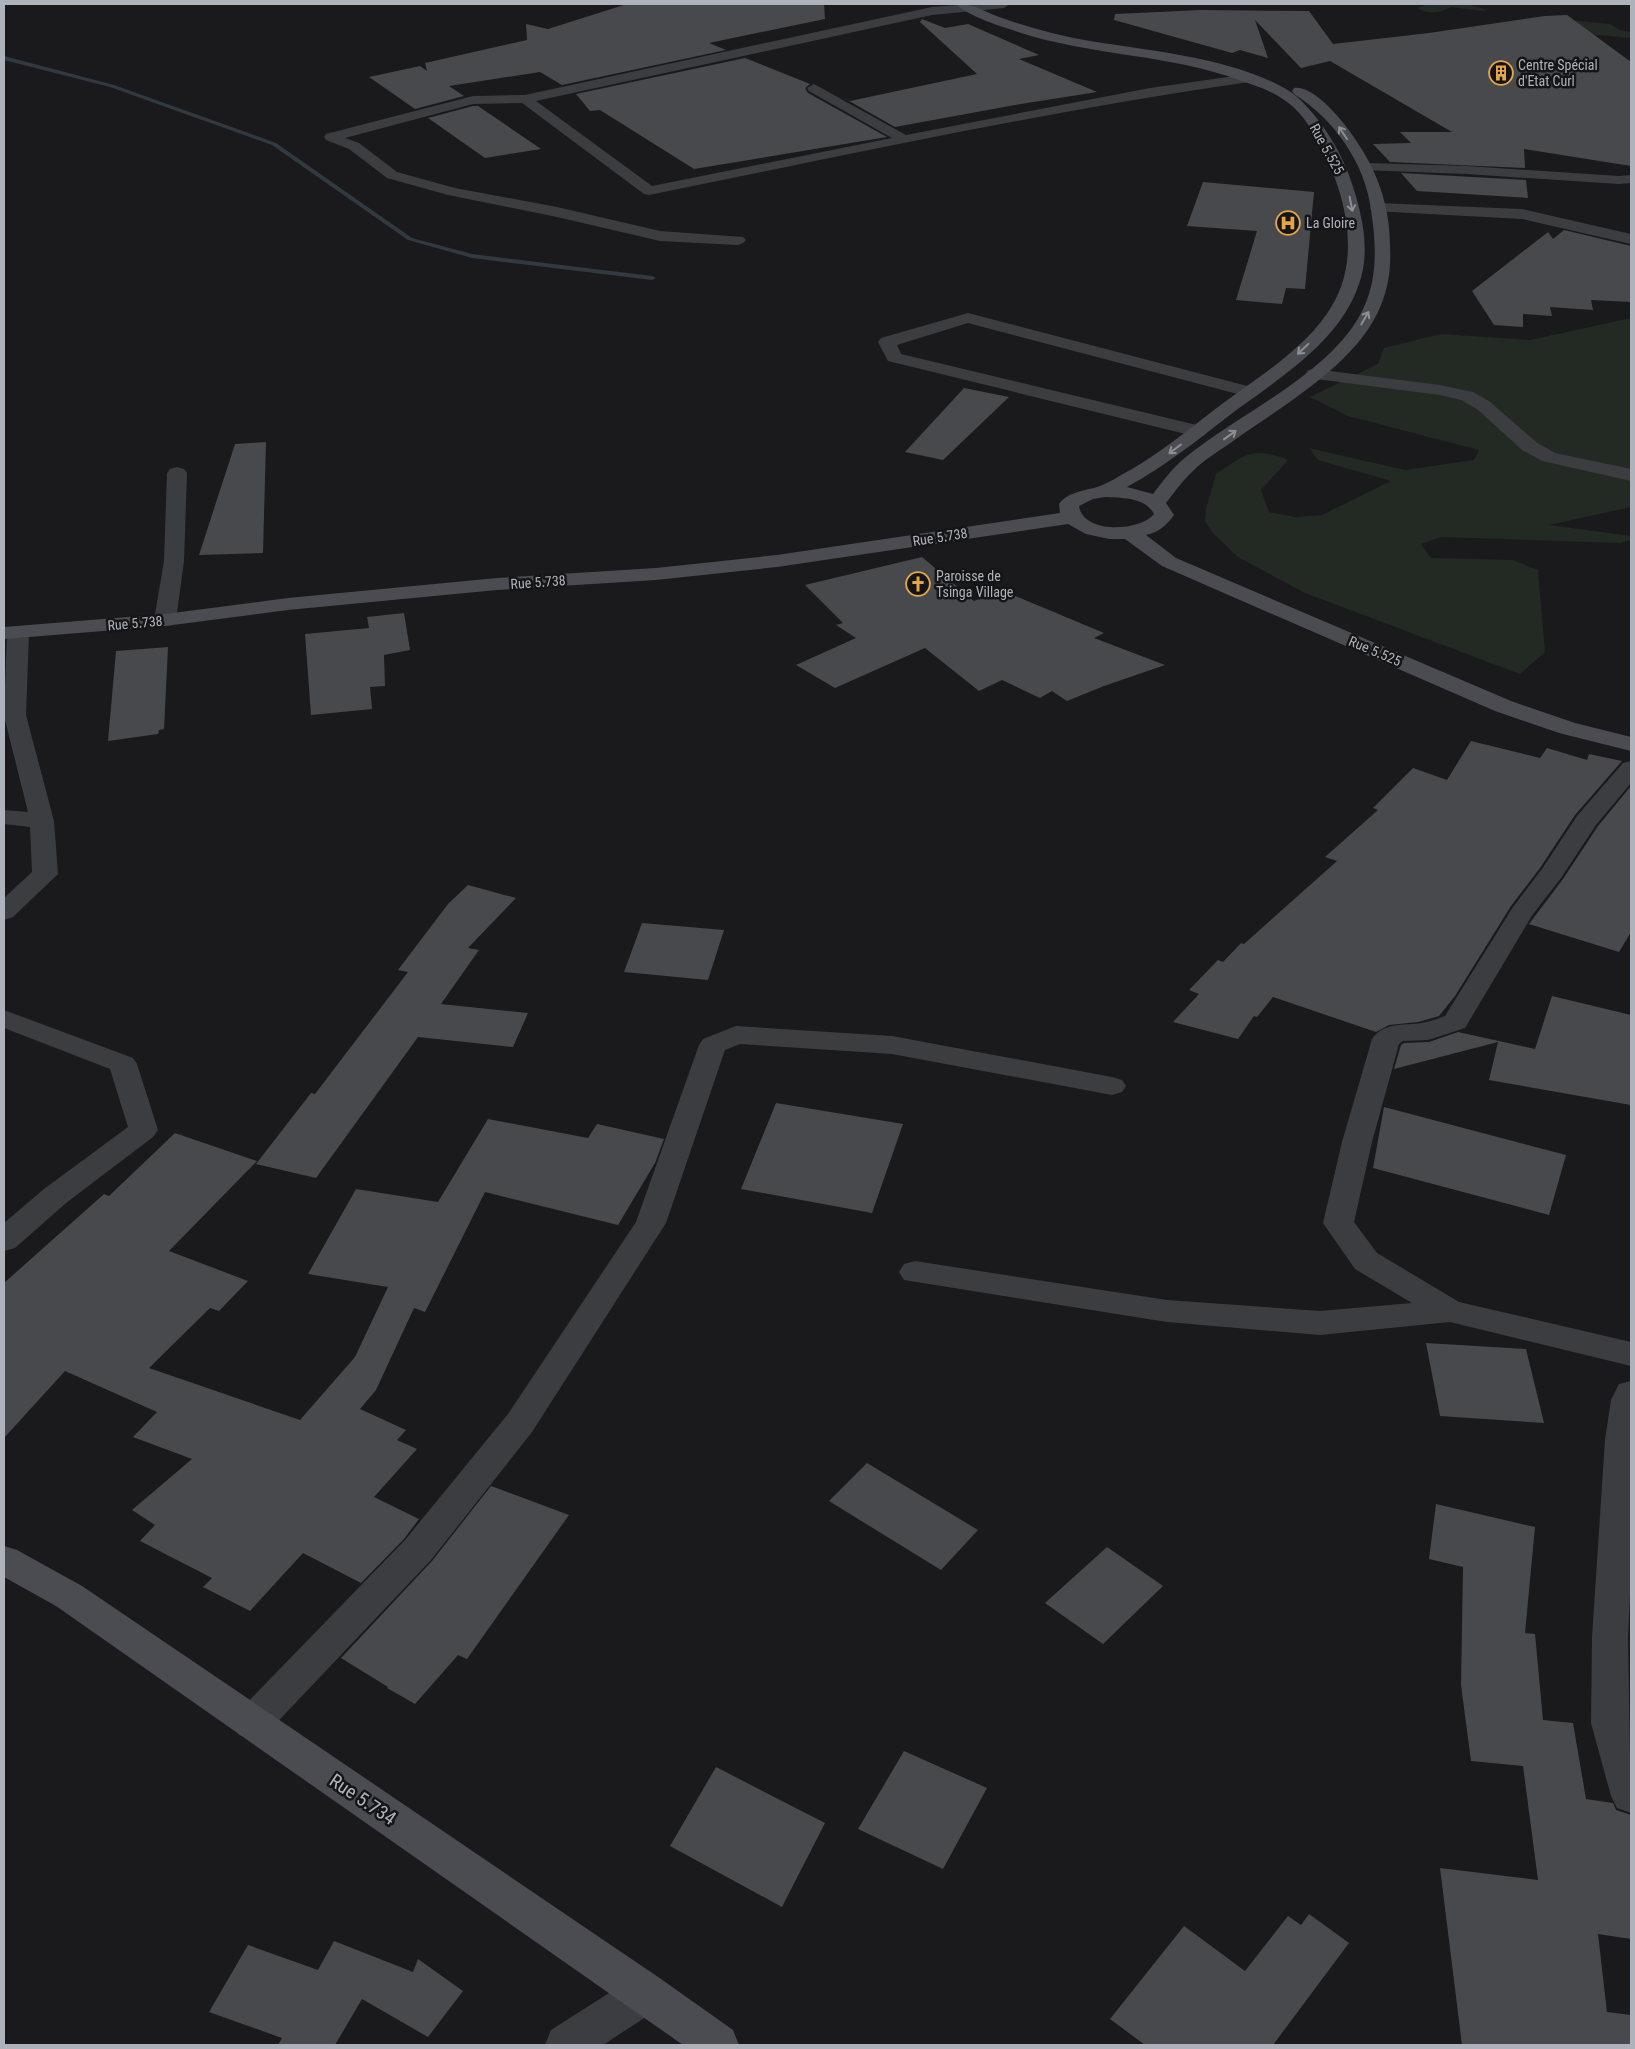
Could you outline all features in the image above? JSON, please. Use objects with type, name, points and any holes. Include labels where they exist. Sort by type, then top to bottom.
[{"type":"street","name":"Rue 5.525","points":[[983,4],[1038,26],[1081,37],[1214,62],[1262,75],[1288,85],[1304,94],[1331,115],[1367,167],[1378,208],[1381,228],[1381,270],[1377,292],[1366,320],[1340,351],[1314,374],[1189,465],[1156,503]]},
{"type":"street","points":[[738,240],[660,236],[558,212],[453,192],[392,176],[354,146],[331,137],[473,100],[525,99],[922,12],[964,5],[1004,4]]},
{"type":"street","name":"Rue 5.525","points":[[964,5],[1005,23],[1046,35],[1175,60],[1249,78],[1285,94],[1307,113],[1332,153],[1350,197],[1356,244],[1356,264],[1351,284],[1338,312],[1286,364],[1162,459],[1105,492]]},
{"type":"street","points":[[525,99],[649,191],[1094,101],[1249,78]]},
{"type":"street","points":[[814,88],[904,139]]},
{"type":"street","points":[[1367,167],[1476,171],[1619,180],[1631,179]]},
{"type":"street","points":[[1378,208],[1522,214],[1631,239]]},
{"type":"street","points":[[1198,431],[894,357],[887,342],[968,318],[1249,392]]},
{"type":"street","points":[[1314,374],[1440,390],[1467,396],[1483,405],[1529,446],[1548,457],[1631,475]]},
{"type":"street","points":[[165,620],[174,561],[177,473]]},
{"type":"street","points":[[1105,492],[1133,494],[1156,503],[1162,509],[1164,515],[1161,522],[1154,527],[1130,533],[1095,530],[1078,524],[1070,518],[1068,511],[1069,504],[1088,494],[1105,492]]},
{"type":"street","name":"Rue 5.738","points":[[11,633],[165,620],[298,603],[497,584],[656,574],[777,561],[1070,518]]},
{"type":"street","name":"Rue 5.525","points":[[1130,533],[1169,562],[1503,706],[1568,728],[1631,744]]},
{"type":"street","points":[[4,912],[45,874],[42,821],[15,715],[11,633]]},
{"type":"street","points":[[1631,768],[1586,821],[1552,873],[1522,912],[1455,1022],[1428,1031],[1397,1033],[1386,1039],[1357,1142],[1338,1222],[1366,1261],[1450,1311],[1631,1354]]},
{"type":"street","points":[[4,817],[42,821]]},
{"type":"street","points":[[4,1018],[123,1064],[143,1130],[54,1196],[4,1240]]},
{"type":"street","points":[[252,1723],[418,1550],[520,1423],[650,1223],[713,1045],[736,1035],[892,1045],[1112,1086]]},
{"type":"street","points":[[915,1272],[1167,1311],[1320,1323],[1450,1311]]},
{"type":"street","points":[[1631,1393],[1622,1440],[1616,1522],[1610,1637],[1610,1723],[1631,1796]]},
{"type":"street","name":"Rue 5.734","points":[[4,1560],[69,1596],[646,1993],[718,2045]]},
{"type":"street","points":[[566,2045],[646,1993]]},
{"type":"shaded area","points":[[1428,4],[1467,4],[1487,10],[1451,7],[1438,12],[1430,12],[1417,8]]},
{"type":"shaded area","points":[[1558,19],[1610,24],[1620,30],[1631,32],[1631,38],[1574,33]]},
{"type":"shaded area","points":[[1631,318],[1631,507],[1549,525],[1631,536],[1631,540],[1620,543],[1441,537],[1421,544],[1431,558],[1513,560],[1538,570],[1545,652],[1520,674],[1305,593],[1238,557],[1213,533],[1205,521],[1206,509],[1216,474],[1235,461],[1250,454],[1266,453],[1288,460],[1261,490],[1269,512],[1295,517],[1322,515],[1391,481],[1318,460],[1309,448],[1405,470],[1474,460],[1479,450],[1348,416],[1310,397],[1378,364],[1384,348],[1441,334],[1530,340]]},
{"type":"building","points":[[627,4],[824,4],[825,19],[709,43],[726,50],[562,85],[540,72],[449,86],[464,96],[415,109],[369,77],[420,66],[427,71],[425,63],[527,40],[526,24],[548,29]]},
{"type":"building","points":[[1201,10],[1309,11],[1333,44],[1429,33],[1545,16],[1567,15],[1631,62],[1631,166],[1524,149],[1525,168],[1390,162],[1373,144],[1411,143],[1400,132],[1452,132],[1330,61],[1301,68],[1255,20],[1268,58],[1240,50],[1232,53],[1114,20],[1115,14]]},
{"type":"building","points":[[922,19],[945,28],[968,24],[1039,55],[1019,59],[1097,92],[895,127],[842,97],[850,101],[977,74],[920,22]]},
{"type":"building","points":[[745,58],[810,84],[805,88],[808,93],[887,137],[694,169],[600,110],[590,111],[576,94]]},
{"type":"building","points":[[478,106],[541,149],[485,158],[428,118]]},
{"type":"building","points":[[1401,173],[1526,180],[1528,198],[1417,191]]},
{"type":"building","points":[[1203,182],[1314,192],[1305,289],[1286,288],[1282,304],[1236,300],[1257,231],[1187,226]]},
{"type":"building","points":[[1564,230],[1631,246],[1631,302],[1591,300],[1593,310],[1550,307],[1552,316],[1523,314],[1523,327],[1494,325],[1472,291],[1548,232],[1553,239]]},
{"type":"building","points":[[964,388],[1009,397],[943,460],[905,452]]},
{"type":"building","points":[[266,442],[263,553],[199,555],[235,444]]},
{"type":"building","points":[[922,557],[974,601],[1001,590],[1104,633],[1094,638],[1165,665],[1067,701],[1052,691],[1040,698],[1002,680],[979,691],[925,648],[835,688],[796,665],[856,638],[836,625],[843,623],[805,585]]},
{"type":"building","points":[[404,613],[410,650],[384,655],[385,686],[370,687],[372,709],[311,715],[305,634],[369,628],[367,617]]},
{"type":"building","points":[[168,647],[164,729],[159,730],[158,734],[108,741],[116,651]]},
{"type":"building","points":[[1471,741],[1540,758],[1547,748],[1587,760],[1589,754],[1622,761],[1575,815],[1540,868],[1511,906],[1455,996],[1439,1016],[1418,1022],[1389,1025],[1376,1032],[1273,997],[1257,1017],[1254,1016],[1238,1039],[1173,1022],[1199,994],[1189,990],[1218,960],[1223,962],[1241,943],[1244,944],[1337,861],[1325,857],[1378,810],[1373,808],[1413,768],[1447,780]]},
{"type":"building","points":[[1631,786],[1631,932],[1619,952],[1529,924],[1563,879],[1598,826]]},
{"type":"building","points":[[468,885],[516,898],[468,948],[479,950],[441,1004],[528,1013],[513,1047],[418,1037],[316,1178],[256,1164],[311,1093],[315,1094],[408,972],[398,970],[448,904]]},
{"type":"building","points":[[642,923],[724,930],[708,980],[624,972]]},
{"type":"building","points":[[1552,996],[1631,1015],[1631,1105],[1489,1080],[1498,1042],[1394,1069],[1401,1045],[1404,1043],[1429,1042],[1458,1032],[1535,1049]]},
{"type":"building","points":[[776,1103],[903,1124],[872,1213],[741,1189]]},
{"type":"building","points":[[1384,1107],[1566,1155],[1549,1215],[1373,1168]]},
{"type":"building","points":[[488,1119],[588,1138],[597,1124],[664,1139],[655,1163],[618,1225],[485,1192],[425,1312],[414,1308],[376,1390],[360,1409],[406,1430],[397,1440],[417,1449],[374,1497],[419,1519],[404,1539],[361,1583],[303,1553],[250,1611],[203,1587],[212,1578],[140,1541],[155,1525],[132,1510],[192,1459],[133,1437],[157,1412],[65,1371],[4,1438],[4,1283],[104,1194],[109,1196],[175,1133],[257,1161],[169,1251],[248,1281],[219,1311],[210,1308],[149,1368],[300,1420],[355,1357],[388,1287],[308,1274],[356,1189],[438,1202]]},
{"type":"building","points":[[1426,1343],[1526,1349],[1544,1423],[1440,1416]]},
{"type":"building","points":[[867,1463],[978,1530],[941,1570],[829,1501]]},
{"type":"building","points":[[491,1486],[569,1515],[467,1659],[458,1655],[415,1704],[341,1658],[432,1561]]},
{"type":"building","points":[[1436,1504],[1535,1527],[1525,1633],[1535,1634],[1543,1720],[1573,1723],[1586,1799],[1613,1803],[1616,1810],[1631,1815],[1631,1939],[1598,1934],[1607,2012],[1631,2015],[1631,2045],[1462,2045],[1440,1868],[1538,1880],[1523,1766],[1471,1761],[1461,1685],[1463,1567],[1429,1559]]},
{"type":"building","points":[[1107,1547],[1163,1586],[1103,1644],[1045,1603]]},
{"type":"building","points":[[904,1751],[987,1788],[943,1869],[858,1829]]},
{"type":"building","points":[[716,1767],[825,1823],[782,1907],[670,1846]]},
{"type":"building","points":[[1309,1914],[1349,1943],[1273,2045],[1145,2045],[1110,2019],[1184,1926],[1245,1971],[1288,1916],[1301,1925]]},
{"type":"building","points":[[334,1941],[413,1972],[418,1959],[463,1991],[428,2037],[362,1999],[335,2045],[278,2045],[282,2038],[209,2012],[248,1945],[318,1970]]},
{"type":"waterway","points":[[4,58],[112,86],[274,144],[410,239],[472,256],[652,278]]},
{"type":"place","name":"Centre Spécial d'Etat Curl","points":[[1501,73]]},
{"type":"place","name":"La Gloire","points":[[1288,223]]},
{"type":"place","name":"Paroisse de Tsinga Village","points":[[918,584]]}]
